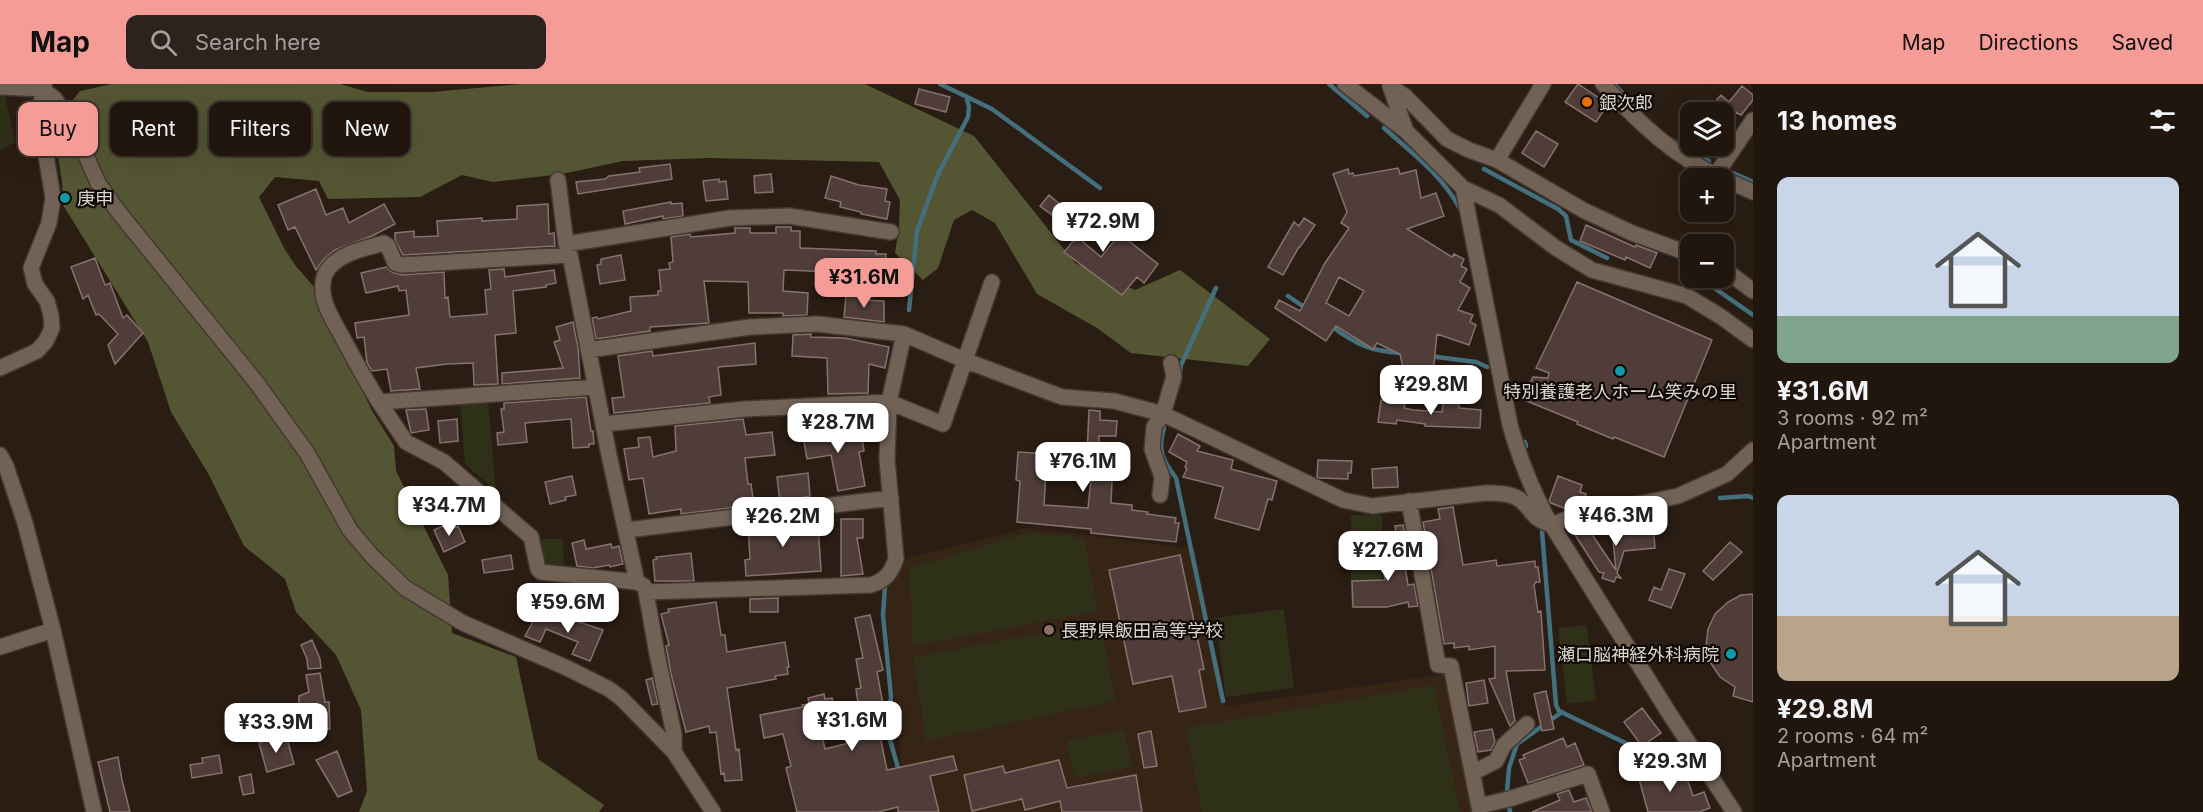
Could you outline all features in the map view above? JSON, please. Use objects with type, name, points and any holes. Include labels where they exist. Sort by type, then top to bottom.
[{"type":"street","points":[[1345,84],[1406,131],[1463,188],[1499,205],[1556,248],[1592,270],[1686,296],[1720,316],[1753,340]]},
{"type":"street","points":[[1497,160],[1543,84]]},
{"type":"street","points":[[1603,84],[1645,129],[1671,149],[1703,168]]},
{"type":"street","points":[[1390,86],[1406,131]]},
{"type":"street","points":[[1390,86],[1405,96],[1447,139],[1497,160],[1583,210],[1632,233],[1680,250]]},
{"type":"street","points":[[0,87],[43,87],[55,99],[74,128],[98,183],[117,210],[256,382],[307,453],[350,530],[372,556],[405,588],[463,623],[566,667],[609,689],[621,698],[674,752],[713,812]]},
{"type":"street","points":[[0,368],[37,351],[46,341],[52,328],[47,301],[35,284],[31,268],[49,223],[53,198],[41,125],[43,87]]},
{"type":"street","points":[[1726,168],[1753,120]]},
{"type":"street","points":[[558,180],[568,250],[588,350],[627,530],[657,654],[674,734],[674,752]]},
{"type":"street","points":[[1734,184],[1753,192]]},
{"type":"street","points":[[1463,188],[1516,449],[1533,491],[1669,713],[1734,812]]},
{"type":"street","points":[[891,232],[789,216],[730,218],[568,250],[402,266],[395,264],[388,246],[384,243],[337,261],[329,267],[322,287],[327,309],[379,402],[406,442],[444,462],[531,537],[538,569],[541,572],[642,587],[871,585],[882,581],[891,572],[896,559],[887,459],[889,402],[904,334]]},
{"type":"street","points":[[1734,277],[1753,291]]},
{"type":"street","points":[[604,424],[745,409],[889,402],[943,424],[992,282]]},
{"type":"street","points":[[588,350],[761,327],[817,324],[904,334],[964,360],[1062,397],[1114,401],[1163,414],[1343,500],[1372,506],[1502,493],[1518,498],[1536,519],[1552,525],[1569,518],[1678,496],[1727,474],[1753,450]]},
{"type":"street","points":[[1160,495],[1162,477],[1152,449],[1154,427],[1163,414],[1173,376],[1171,363]]},
{"type":"street","points":[[379,402],[596,387]]},
{"type":"street","points":[[0,455],[6,466],[25,523],[53,630],[94,812]]},
{"type":"street","points":[[627,530],[891,498]]},
{"type":"street","points":[[1410,501],[1437,665],[1451,666],[1479,809],[1588,774],[1602,812]]},
{"type":"street","points":[[0,647],[53,630]]},
{"type":"street","points":[[1472,773],[1496,761],[1504,746],[1527,724]]},
{"type":"shaded area","name":"長野県飯田高等学校","points":[[1026,528],[1195,549],[1227,706],[1445,674],[1472,812],[904,812],[906,811],[883,586],[895,580],[908,558]]},
{"type":"green space","points":[[112,84],[340,84],[368,92],[432,92],[522,84],[865,84],[974,136],[1075,263],[1135,290],[1180,270],[1270,339],[1248,366],[1131,353],[1097,328],[1037,294],[995,223],[972,210],[954,220],[938,268],[923,280],[895,253],[900,200],[879,162],[708,158],[623,161],[562,174],[493,182],[462,175],[420,197],[328,199],[319,181],[275,177],[259,197],[284,248],[315,288],[371,409],[394,446],[396,471],[448,575],[452,633],[516,657],[538,759],[604,805],[599,812],[359,812],[367,791],[361,710],[336,655],[296,612],[285,579],[244,546],[209,475],[171,412],[148,342],[63,205],[58,156],[98,156],[98,102],[71,102],[80,91]]},
{"type":"green space","points":[[0,95],[5,96],[15,142],[0,151]]},
{"type":"green space","points":[[488,400],[496,491],[465,464],[460,402]]},
{"type":"green space","points":[[1351,515],[1382,515],[1382,608],[1351,608]]},
{"type":"green space","points":[[1030,532],[1084,538],[1098,611],[913,646],[909,568]]},
{"type":"green space","points":[[542,539],[563,539],[564,569],[542,569]]},
{"type":"green space","points":[[1284,609],[1294,688],[1226,697],[1215,618]]},
{"type":"green space","points":[[1100,622],[1116,701],[926,741],[913,657]]},
{"type":"green space","points":[[1587,625],[1596,700],[1567,704],[1558,628]]},
{"type":"green space","points":[[1434,685],[1460,812],[1202,812],[1186,728]]},
{"type":"green space","points":[[1124,730],[1132,767],[1074,778],[1067,741]]},
{"type":"building","points":[[1578,84],[1608,104],[1596,122],[1565,102]]},
{"type":"building","points":[[1742,86],[1753,95],[1753,100],[1741,115],[1734,113],[1734,102],[1729,102]]},
{"type":"building","points":[[919,89],[950,97],[946,112],[915,104]]},
{"type":"building","points":[[1721,95],[1729,102],[1715,102]]},
{"type":"building","points":[[1536,131],[1558,144],[1544,167],[1522,153]]},
{"type":"building","points":[[670,164],[672,179],[578,194],[576,182],[605,179],[609,176],[640,172],[639,168]]},
{"type":"building","points":[[1398,168],[1400,174],[1416,170],[1421,198],[1436,193],[1444,216],[1407,229],[1452,257],[1454,254],[1464,259],[1461,266],[1467,269],[1460,282],[1470,288],[1458,310],[1473,315],[1470,322],[1476,325],[1469,345],[1437,334],[1433,374],[1406,381],[1400,354],[1377,343],[1373,349],[1336,326],[1326,341],[1275,308],[1279,300],[1300,311],[1325,263],[1349,228],[1341,223],[1347,212],[1333,174],[1348,169],[1349,174],[1353,173],[1354,176]],"holes":[[[1339,277],[1364,291],[1349,316],[1326,303]]]},
{"type":"building","points":[[771,174],[773,192],[755,193],[754,176]]},
{"type":"building","points":[[831,176],[859,185],[887,189],[885,201],[890,202],[887,219],[840,207],[841,202],[825,198]]},
{"type":"building","points":[[719,179],[719,182],[726,181],[728,199],[706,201],[703,181]]},
{"type":"building","points":[[316,189],[326,215],[343,208],[349,223],[384,204],[395,224],[372,236],[335,250],[316,270],[295,227],[288,230],[278,205]]},
{"type":"building","points":[[1049,195],[1086,226],[1077,237],[1101,257],[1120,234],[1158,264],[1144,283],[1137,277],[1122,295],[1064,252],[1075,239],[1053,221],[1056,218],[1040,206]]},
{"type":"building","points":[[671,202],[671,204],[682,203],[683,216],[663,219],[663,216],[625,224],[623,211]]},
{"type":"building","points":[[548,204],[549,234],[554,233],[555,246],[403,255],[395,240],[395,233],[414,231],[414,237],[438,236],[437,221],[482,218],[482,221],[517,219],[517,206]]},
{"type":"building","points":[[1304,218],[1315,225],[1283,275],[1268,267],[1294,222],[1299,226]]},
{"type":"building","points":[[1586,225],[1635,247],[1636,245],[1657,253],[1650,268],[1580,241]]},
{"type":"building","points":[[776,227],[791,227],[791,231],[800,231],[800,248],[876,251],[876,254],[886,254],[886,269],[861,269],[860,273],[784,270],[783,291],[808,293],[807,315],[783,316],[783,313],[749,313],[748,282],[704,281],[709,323],[650,327],[650,331],[596,339],[592,318],[597,317],[598,319],[631,311],[630,297],[658,295],[658,291],[661,291],[659,270],[670,269],[669,263],[673,262],[671,237],[690,234],[691,237],[735,233],[735,228],[750,228],[750,233],[776,233]]},
{"type":"building","points":[[621,255],[625,280],[600,284],[597,265],[601,264],[601,259]]},
{"type":"building","points":[[95,258],[105,285],[110,283],[123,318],[127,315],[143,333],[115,364],[108,345],[118,334],[99,314],[96,315],[88,295],[83,299],[71,267]]},
{"type":"building","points":[[386,267],[402,275],[444,272],[445,298],[448,297],[450,317],[487,314],[485,290],[491,289],[489,270],[504,269],[505,277],[554,270],[556,283],[546,285],[546,287],[513,291],[516,333],[495,335],[498,384],[474,385],[473,363],[447,364],[416,368],[420,389],[391,391],[387,369],[372,371],[367,363],[364,337],[357,338],[355,323],[409,315],[406,290],[399,291],[398,286],[366,293],[361,273]]},
{"type":"building","points":[[1577,282],[1712,340],[1664,457],[1614,437],[1613,439],[1522,399],[1533,377],[1548,378],[1549,373],[1536,368]]},
{"type":"building","points":[[846,296],[861,297],[861,300],[884,301],[884,322],[844,317]]},
{"type":"building","points":[[573,322],[578,347],[580,378],[502,384],[502,373],[563,368],[554,342],[560,340],[556,327]]},
{"type":"building","points":[[811,334],[811,337],[845,338],[889,347],[885,368],[869,364],[868,393],[828,394],[827,358],[792,356],[793,335]]},
{"type":"building","points":[[755,343],[756,364],[718,367],[721,395],[709,397],[710,403],[614,413],[612,398],[624,397],[618,356],[652,351],[653,356]]},
{"type":"building","points":[[586,397],[594,444],[589,444],[589,447],[573,448],[571,419],[525,423],[527,442],[498,445],[497,433],[504,432],[501,409],[504,409],[504,403]]},
{"type":"building","points":[[1381,400],[1405,404],[1404,408],[1413,410],[1442,412],[1443,403],[1459,404],[1459,408],[1481,410],[1480,428],[1425,426],[1425,424],[1397,420],[1396,424],[1378,422]]},
{"type":"building","points":[[426,409],[429,430],[411,433],[406,410]]},
{"type":"building","points":[[1089,410],[1100,411],[1100,420],[1117,421],[1116,436],[1099,436],[1099,460],[1113,461],[1111,503],[1132,505],[1132,510],[1176,518],[1175,523],[1179,523],[1176,542],[1091,533],[1091,529],[1017,522],[1020,481],[1016,480],[1018,452],[1087,456]],"holes":[[[1046,471],[1086,474],[1086,479],[1091,479],[1088,508],[1044,505]]]},
{"type":"building","points":[[457,419],[458,441],[440,443],[438,421]]},
{"type":"building","points":[[743,419],[746,435],[772,432],[775,455],[745,458],[748,484],[751,484],[754,505],[681,514],[681,509],[649,514],[643,478],[629,480],[624,449],[639,447],[638,438],[650,437],[653,457],[676,451],[675,426]]},
{"type":"building","points":[[829,426],[830,432],[861,428],[864,451],[859,452],[865,486],[838,491],[831,455],[807,459],[802,431]]},
{"type":"building","points":[[1178,434],[1200,446],[1197,451],[1233,460],[1231,469],[1277,481],[1272,500],[1268,499],[1259,530],[1215,518],[1223,487],[1183,477],[1187,469],[1185,467],[1187,462],[1169,452]]},
{"type":"building","points":[[1318,460],[1352,461],[1348,479],[1317,477]]},
{"type":"building","points":[[1397,467],[1398,487],[1373,488],[1372,469]]},
{"type":"building","points":[[808,473],[810,496],[780,502],[777,477]]},
{"type":"building","points":[[572,476],[576,495],[550,504],[545,482]]},
{"type":"building","points":[[1558,476],[1582,485],[1580,492],[1586,494],[1582,505],[1566,509],[1549,501]]},
{"type":"building","points":[[1453,507],[1463,565],[1496,560],[1497,566],[1535,561],[1535,567],[1538,567],[1540,582],[1534,585],[1538,612],[1541,611],[1545,670],[1506,671],[1515,721],[1510,726],[1489,679],[1495,678],[1495,646],[1469,650],[1469,646],[1454,648],[1454,643],[1444,644],[1423,522],[1440,519],[1438,509]]},
{"type":"building","points":[[801,519],[801,524],[818,523],[821,571],[746,576],[745,560],[750,559],[748,525]]},
{"type":"building","points":[[841,519],[863,519],[863,538],[857,538],[863,574],[841,576]]},
{"type":"building","points":[[448,524],[451,529],[458,526],[465,542],[444,552],[434,530]]},
{"type":"building","points":[[1403,525],[1409,558],[1404,559],[1408,585],[1414,584],[1418,606],[1409,607],[1408,602],[1387,607],[1353,607],[1352,581],[1385,580],[1383,566],[1387,566],[1385,553],[1398,551],[1395,526]]},
{"type":"building","points":[[1653,526],[1655,548],[1624,551],[1617,573],[1621,578],[1616,577],[1614,582],[1602,578],[1604,573],[1599,572],[1575,535],[1587,527],[1616,570],[1612,530]]},
{"type":"building","points":[[584,540],[586,549],[611,544],[612,548],[619,546],[623,564],[593,568],[577,566],[572,543]]},
{"type":"building","points":[[1730,542],[1742,552],[1713,580],[1703,571]]},
{"type":"building","points":[[691,553],[694,581],[655,581],[653,560],[657,559],[656,557]]},
{"type":"building","points":[[511,555],[513,569],[484,573],[482,560]]},
{"type":"building","points":[[1180,555],[1204,669],[1199,670],[1206,707],[1179,712],[1172,676],[1133,684],[1109,570]]},
{"type":"building","points":[[1669,569],[1685,574],[1671,608],[1649,600],[1654,587],[1661,590]]},
{"type":"building","name":"瀬口脳神経外科病院","points":[[1753,594],[1753,702],[1733,696],[1735,687],[1720,677],[1710,662],[1706,646],[1708,629],[1715,614],[1728,602],[1741,595]]},
{"type":"building","points":[[778,598],[778,612],[750,612],[750,599]]},
{"type":"building","points":[[716,602],[721,635],[725,635],[727,652],[785,642],[789,667],[787,667],[788,674],[775,676],[776,679],[727,688],[736,750],[739,749],[742,780],[725,781],[724,773],[721,774],[716,732],[710,733],[709,726],[686,732],[671,674],[666,646],[669,645],[661,614],[669,612],[668,609]]},
{"type":"building","points":[[542,614],[558,622],[560,617],[603,630],[590,661],[572,654],[578,642],[546,629],[540,642],[525,636],[535,618],[539,621]]},
{"type":"building","points":[[870,615],[883,670],[877,672],[885,715],[876,716],[887,770],[953,756],[957,770],[930,776],[939,812],[898,812],[898,807],[878,812],[797,812],[786,768],[791,766],[783,734],[764,738],[760,715],[803,707],[802,705],[809,704],[808,698],[824,694],[825,699],[832,698],[836,716],[822,720],[819,724],[825,749],[861,740],[855,703],[858,703],[856,689],[861,688],[856,659],[863,658],[855,618]]},
{"type":"building","points":[[312,640],[320,659],[321,668],[308,669],[307,659],[301,645]]},
{"type":"building","points":[[320,673],[325,702],[329,702],[330,729],[299,730],[299,696],[309,692],[306,675]]},
{"type":"building","points":[[652,678],[658,704],[652,705],[646,680]]},
{"type":"building","points":[[1484,680],[1488,703],[1469,706],[1466,683]]},
{"type":"building","points":[[1546,691],[1554,729],[1542,731],[1534,694]]},
{"type":"building","points":[[1642,708],[1661,733],[1642,746],[1624,722]]},
{"type":"building","points":[[1492,729],[1495,742],[1491,750],[1478,752],[1474,732]]},
{"type":"building","points":[[1151,731],[1157,766],[1144,768],[1138,734]]},
{"type":"building","points":[[286,735],[294,764],[267,772],[259,743]]},
{"type":"building","points":[[1563,738],[1567,747],[1575,743],[1584,765],[1528,783],[1519,760],[1525,758],[1523,755]]},
{"type":"building","points":[[337,751],[352,791],[338,797],[316,760]]},
{"type":"building","points":[[219,755],[222,773],[192,778],[190,765],[203,763],[202,758]]},
{"type":"building","points":[[118,757],[130,812],[110,812],[98,762]]},
{"type":"building","points":[[1059,760],[1067,788],[1136,775],[1142,812],[1062,812],[1060,801],[1025,810],[1022,799],[972,811],[964,775],[1003,766],[1005,773]]},
{"type":"building","points":[[1656,769],[1657,773],[1669,769],[1672,778],[1685,773],[1693,796],[1704,792],[1710,808],[1699,812],[1648,812],[1638,775]]},
{"type":"building","points":[[251,774],[254,793],[243,795],[239,777]]},
{"type":"building","points":[[1569,790],[1574,802],[1586,798],[1592,812],[1532,812],[1560,800],[1557,794]]},
{"type":"waterway","points":[[940,84],[992,109],[1100,188]]},
{"type":"waterway","points":[[1329,84],[1367,116]]},
{"type":"waterway","points":[[1614,84],[1641,113]]},
{"type":"waterway","points":[[909,310],[917,231],[938,174],[968,117],[969,107],[966,96]]},
{"type":"waterway","points":[[1384,128],[1436,175],[1460,209]]},
{"type":"waterway","points":[[1670,139],[1709,161]]},
{"type":"waterway","points":[[1484,169],[1558,209],[1566,216],[1571,240],[1607,258]]},
{"type":"waterway","points":[[1734,173],[1753,182]]},
{"type":"waterway","points":[[1180,373],[1181,365],[1216,288]]},
{"type":"waterway","points":[[1714,288],[1753,315]]},
{"type":"waterway","points":[[1288,296],[1307,309]]},
{"type":"waterway","points":[[1331,326],[1364,346],[1381,351],[1402,353]]},
{"type":"waterway","points":[[1429,356],[1476,362],[1487,367]]},
{"type":"waterway","points":[[1174,399],[1180,381]]},
{"type":"waterway","points":[[1164,428],[1161,443],[1162,455],[1176,478],[1223,701]]},
{"type":"waterway","points":[[1525,442],[1526,446]]},
{"type":"waterway","points":[[1720,498],[1748,496],[1753,498]]},
{"type":"waterway","points":[[1542,531],[1556,705],[1559,711],[1640,750]]},
{"type":"waterway","points":[[885,586],[883,615],[891,696],[888,733],[899,771]]},
{"type":"waterway","points":[[1507,791],[1509,768],[1517,744],[1562,712]]},
{"type":"waterway","points":[[1665,758],[1685,769]]},
{"type":"waterway","points":[[1509,807],[1510,812]]},
{"type":"place","name":"銀次郎","points":[[1587,102]]},
{"type":"place","name":"庚申","points":[[65,198]]},
{"type":"place","name":"特別養護老人ホーム笑みの里","points":[[1620,371]]},
{"type":"place","name":"長野県飯田高等学校","points":[[1049,630]]},
{"type":"place","name":"瀬口脳神経外科病院","points":[[1731,654]]}]
